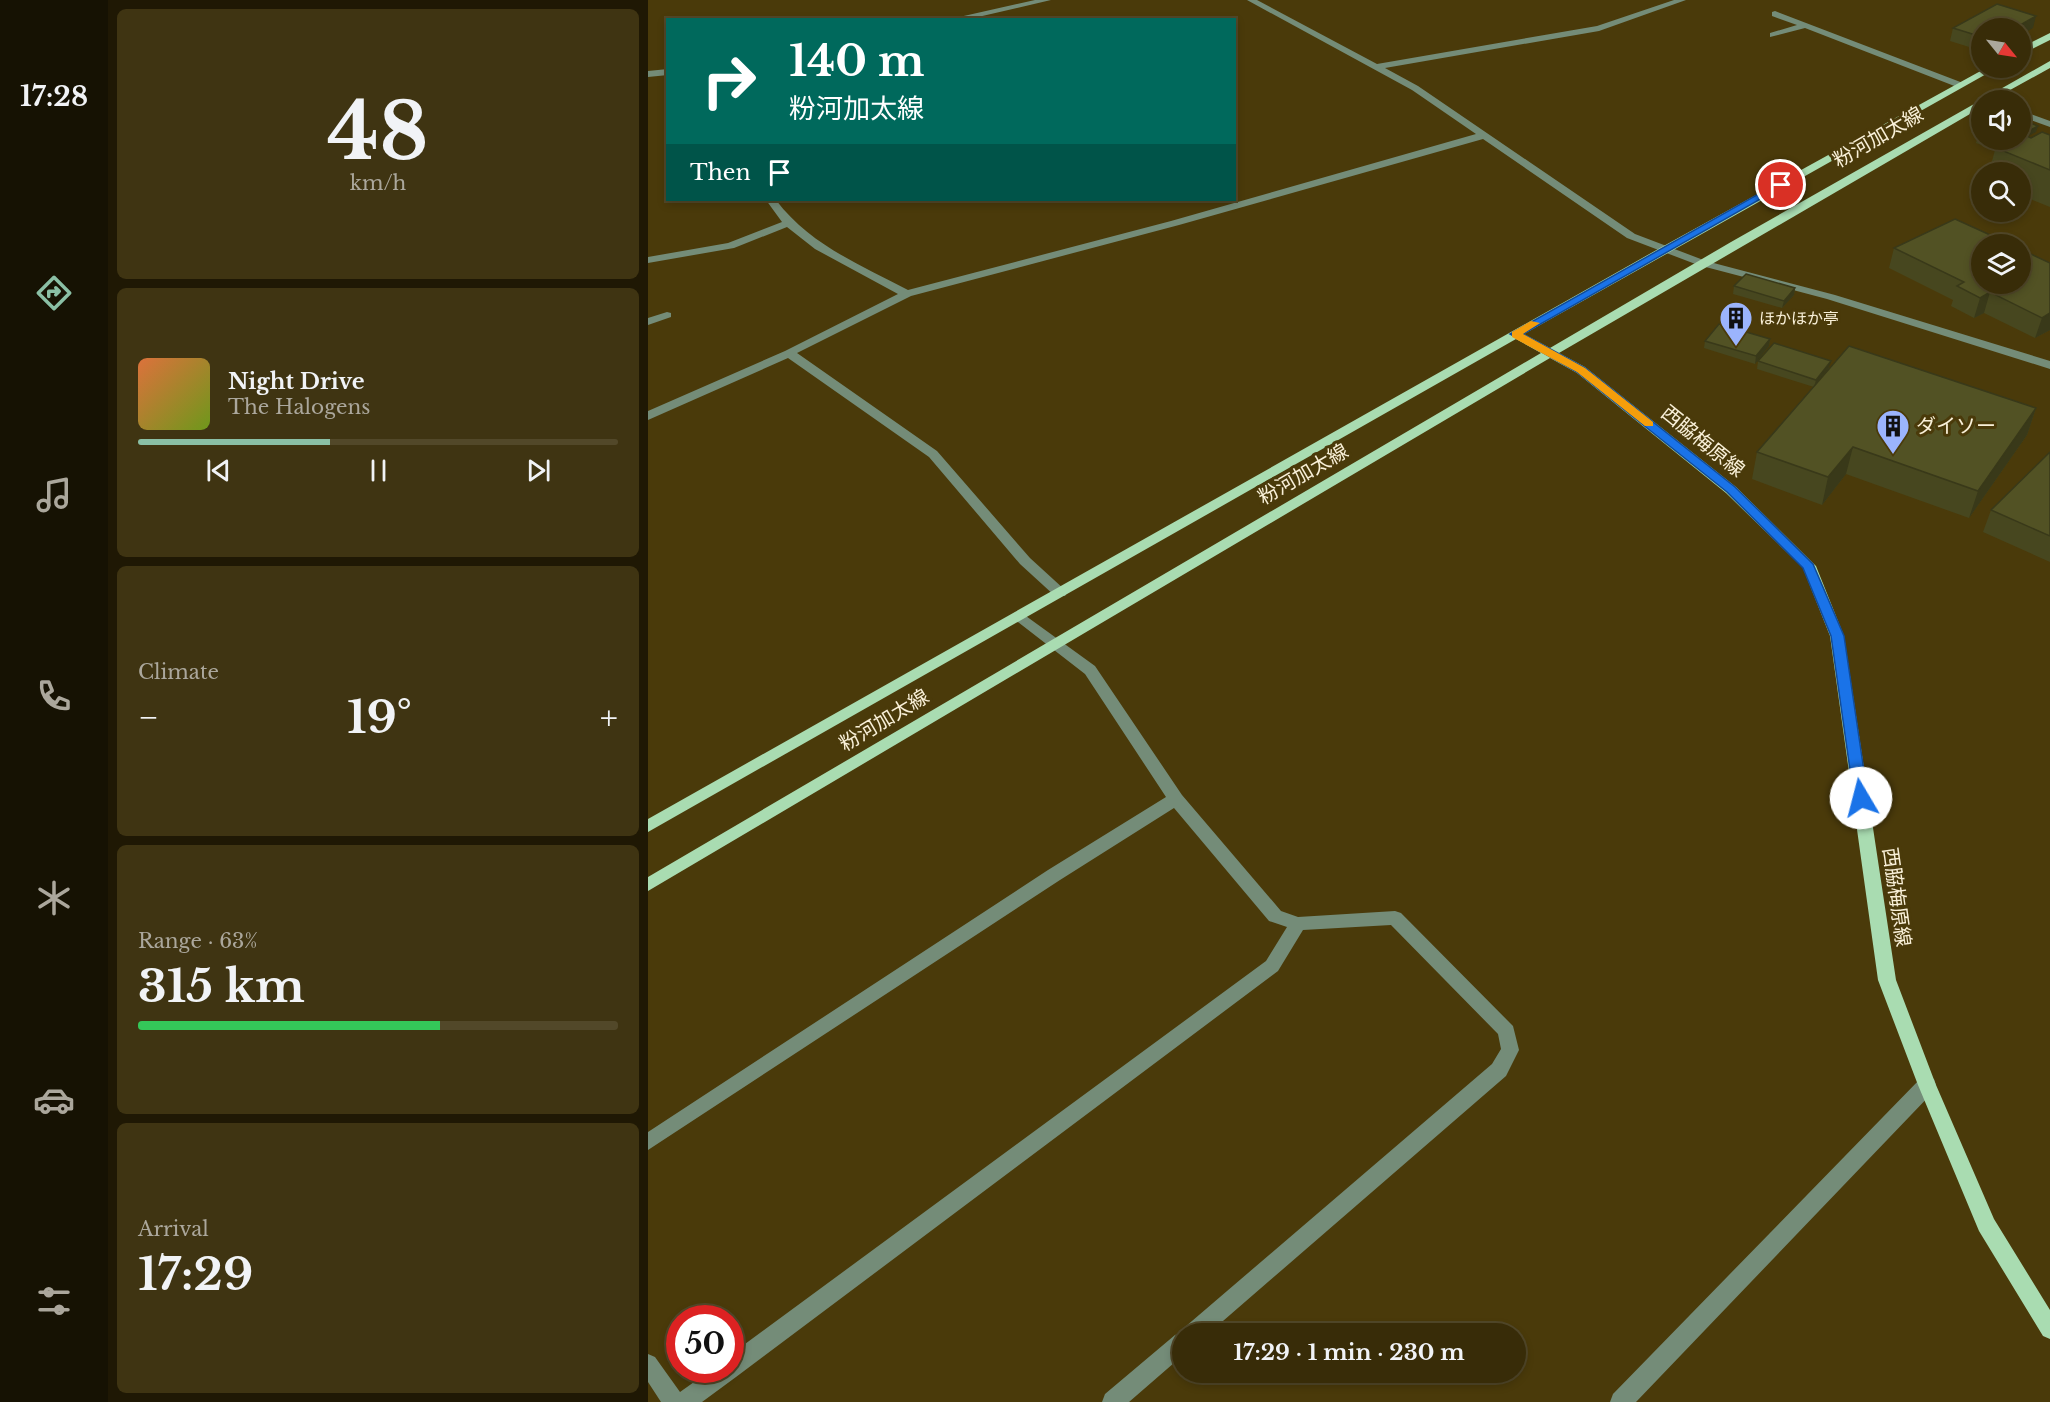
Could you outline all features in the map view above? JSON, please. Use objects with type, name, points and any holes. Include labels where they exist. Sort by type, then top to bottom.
[{"type":"main road","points":[[2031,46],[2050,36]]},
{"type":"main road","name":"粉河加太線","points":[[2005,90],[2050,64]]},
{"type":"main road","name":"粉河加太線","points":[[648,826],[1515,334],[1973,78]]},
{"type":"main road","name":"粉河加太線","points":[[648,885],[1702,263],[1971,110]]},
{"type":"main road","name":"西脇梅原線","points":[[1515,334],[1581,370],[1731,490],[1809,566],[1838,636],[1887,980],[1927,1085],[1986,1225],[2050,1329]]},
{"type":"street","points":[[960,18],[1047,0]]},
{"type":"street","points":[[1251,0],[1416,88],[1631,236],[1702,263],[1831,297],[2050,365]]},
{"type":"street","points":[[1375,67],[1599,28],[1682,0]]},
{"type":"street","points":[[1775,14],[1960,85]]},
{"type":"street","points":[[1773,35],[1804,26]]},
{"type":"street","points":[[648,74],[666,72]]},
{"type":"street","points":[[2031,117],[2050,124]]},
{"type":"street","points":[[648,416],[789,352],[907,294],[1175,223],[1302,185],[1485,135]]},
{"type":"street","points":[[772,201],[788,223],[819,247],[907,294]]},
{"type":"street","points":[[648,260],[730,246],[788,223]]},
{"type":"street","points":[[648,322],[667,315]]},
{"type":"street","points":[[789,352],[933,454],[1025,561],[1060,593]]},
{"type":"street","points":[[1019,616],[1090,670],[1176,799],[1275,916],[1298,924],[1395,918],[1507,1031],[1510,1050],[1498,1070],[1205,1323]]},
{"type":"street","points":[[648,1142],[1054,875],[1176,799]]},
{"type":"street","points":[[744,1358],[1272,966],[1298,924]]},
{"type":"street","points":[[1621,1402],[1927,1085]]},
{"type":"street","points":[[1113,1402],[1172,1351]]},
{"type":"street","points":[[648,1364],[674,1402]]},
{"type":"street","points":[[684,1402],[710,1383]]},
{"type":"building","points":[[1997,4],[2036,16],[2031,19],[1971,18]]},
{"type":"building","points":[[1971,18],[1971,34],[1953,28]]},
{"type":"building","points":[[2042,132],[2050,135],[2050,170],[2001,150],[2031,150],[2031,138]]},
{"type":"building","points":[[1955,219],[1988,234],[1971,234],[1971,293],[1957,286],[1964,282],[1894,248]]},
{"type":"building","points":[[2031,254],[2050,263],[2050,313],[2042,318],[1994,294],[2031,294]]},
{"type":"building","points":[[1746,274],[1795,288],[1784,301],[1734,286]]},
{"type":"building","points":[[1972,294],[1987,294],[1980,298]]},
{"type":"building","points":[[1719,324],[1770,339],[1756,356],[1705,341]]},
{"type":"building","points":[[1774,343],[1831,361],[1816,380],[1758,361]]},
{"type":"building","name":"ダイソー","points":[[1849,346],[2036,408],[1978,491],[1853,447],[1828,477],[1757,452]]},
{"type":"building","points":[[2050,452],[2050,536],[1991,510]]},
{"type":"slow traffic","points":[[1535,323],[1515,334],[1581,370],[1649,424]]},
{"type":"place","name":"ほかほか亭","points":[[1736,347]]},
{"type":"place","name":"ダイソー","points":[[1893,455]]},
{"type":"route","points":[[1781,185],[1515,334],[1581,370],[1731,490],[1809,566],[1838,636],[1861,798]]}]
